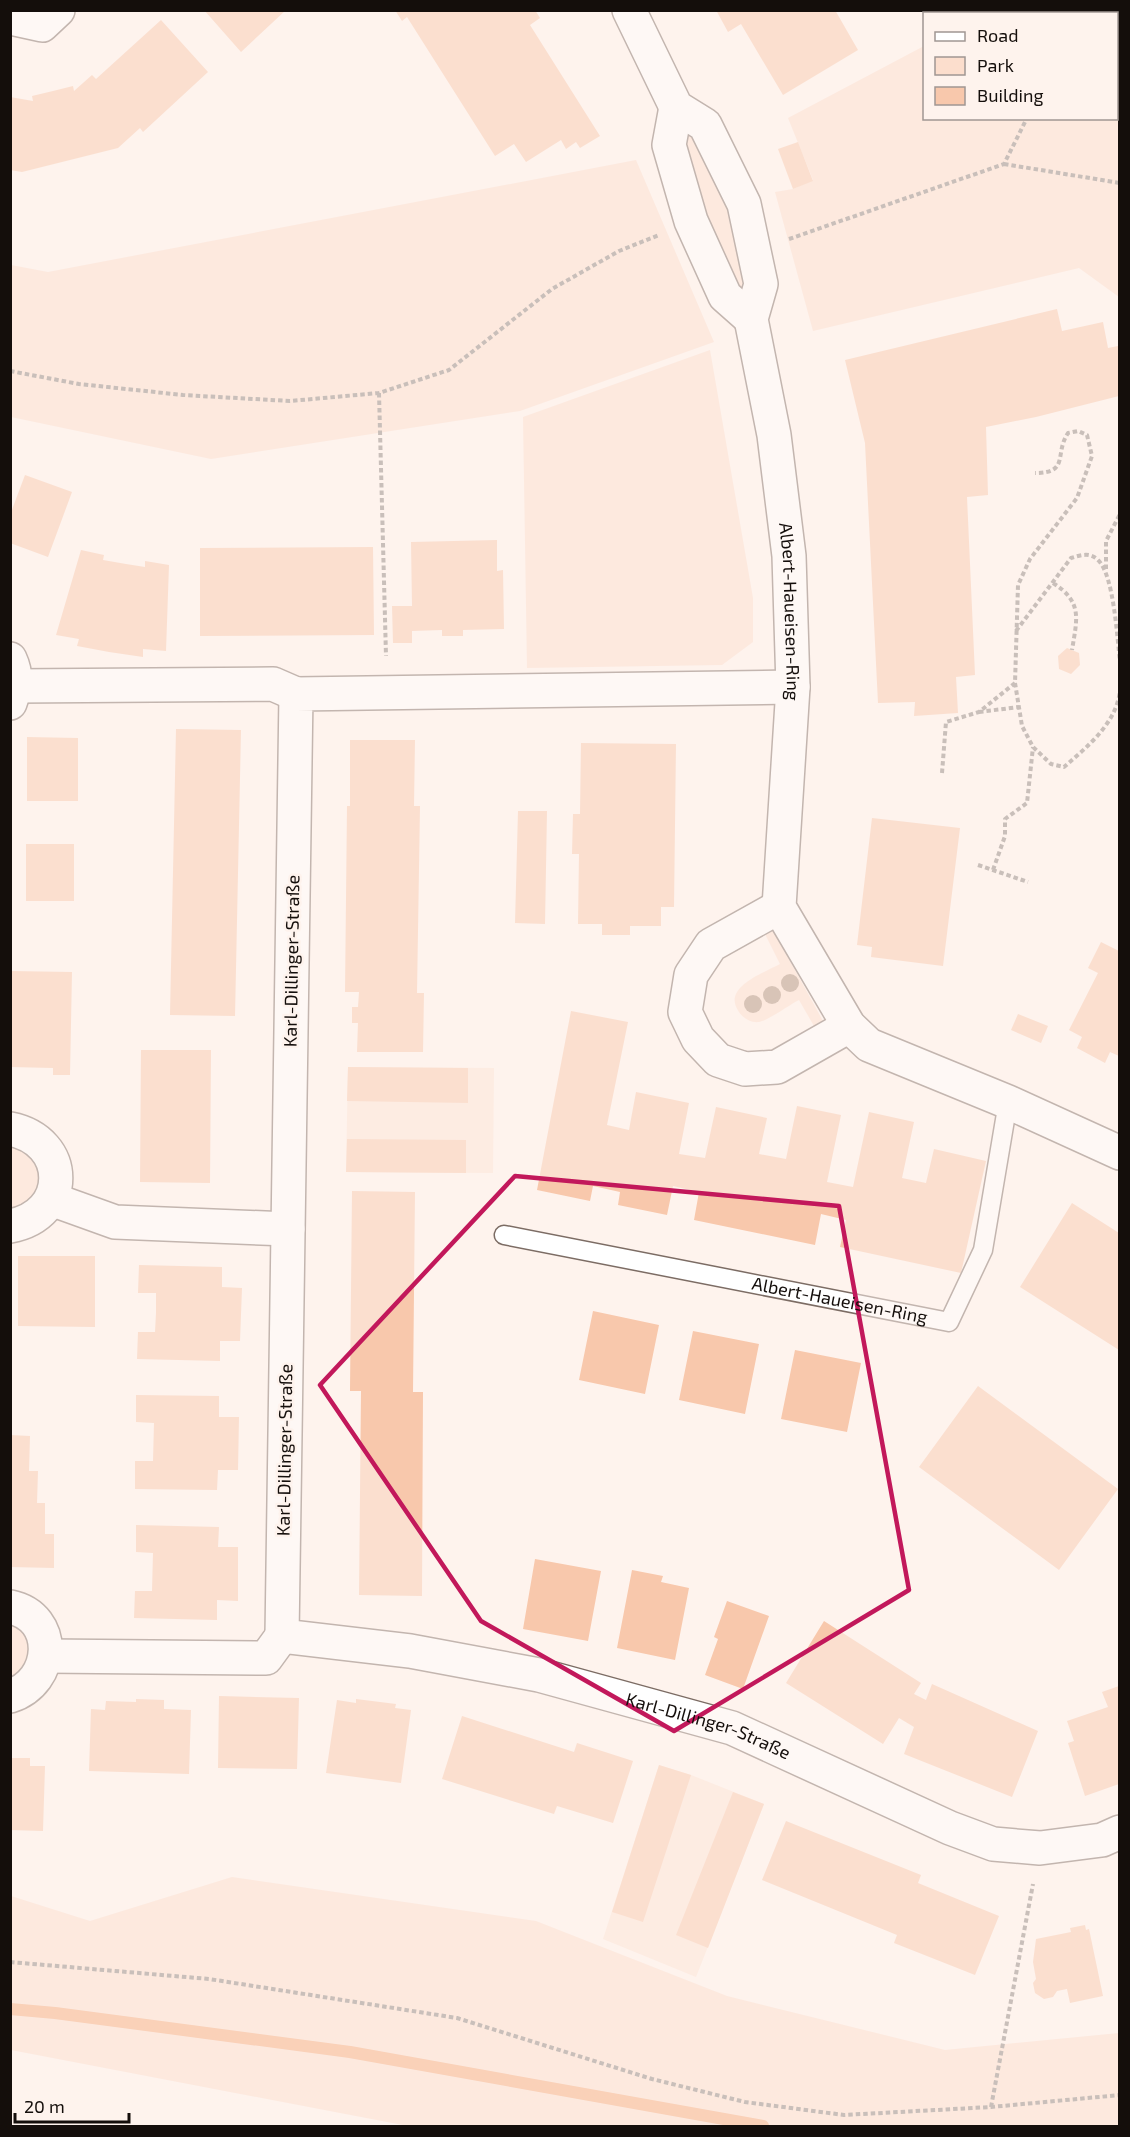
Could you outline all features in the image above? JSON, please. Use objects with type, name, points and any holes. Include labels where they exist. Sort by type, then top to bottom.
[{"type":"street","points":[[10,18],[42,24],[58,10]]},
{"type":"street","points":[[629,10],[676,107],[669,145],[691,221],[725,296],[750,319]]},
{"type":"street","name":"Albert-Haueisen-Ring","points":[[676,107],[705,125],[744,204],[760,284],[750,319],[774,435],[789,556],[793,687],[779,907]]},
{"type":"street","points":[[12,683],[273,684],[296,694],[793,687]]},
{"type":"street","name":"Karl-Dillinger-Straße","points":[[296,694],[282,1636],[410,1651],[539,1674],[732,1728],[951,1828],[993,1844],[1040,1848],[1102,1840],[1119,1832]]},
{"type":"street","points":[[849,1026],[777,1067],[745,1069],[718,1060],[698,1039],[685,1012],[691,975],[711,945],[779,907],[849,1026],[869,1045],[1008,1102],[1119,1153]]},
{"type":"street","points":[[10,1129],[26,1132],[39,1140],[49,1152],[55,1167],[56,1183],[51,1198],[42,1212],[28,1221],[10,1226]]},
{"type":"street","points":[[51,1198],[115,1222],[288,1228]]},
{"type":"street","points":[[10,1607],[29,1616],[39,1627],[45,1641],[46,1656],[42,1671],[33,1684],[20,1693],[10,1696]]},
{"type":"street","points":[[46,1656],[266,1658],[282,1636]]},
{"type":"lane","name":"Albert-Haueisen-Ring","points":[[504,1235],[949,1322],[983,1250],[1008,1102]]},
{"type":"path","points":[[1004,164],[1026,120]]},
{"type":"path","points":[[781,243],[1004,164],[1119,183]]},
{"type":"path","points":[[10,372],[79,384],[290,401],[379,393],[449,370],[552,289],[618,251],[662,234]]},
{"type":"path","points":[[379,393],[387,693]]},
{"type":"path","points":[[1035,473],[1048,473],[1057,468],[1060,461],[1061,443],[1068,433],[1078,431],[1087,435],[1092,456],[1077,498],[1030,559],[1018,585],[1015,683],[1022,726],[1033,747],[1051,764],[1064,767],[1086,749],[1110,720],[1119,690]]},
{"type":"path","points":[[1119,513],[1106,541],[1106,570],[1116,622],[1119,661]]},
{"type":"path","points":[[1016,631],[1071,558],[1084,554],[1096,558],[1106,570]]},
{"type":"path","points":[[1053,582],[1066,591],[1074,603],[1077,620],[1072,650]]},
{"type":"path","points":[[979,712],[1015,683]]},
{"type":"path","points":[[942,773],[946,722],[979,712],[1020,707]]},
{"type":"path","points":[[993,870],[1005,836],[1005,819],[1027,803],[1033,747]]},
{"type":"path","points":[[978,866],[1028,882]]},
{"type":"path","points":[[992,2107],[1040,1848]]},
{"type":"path","points":[[10,1962],[209,1979],[457,2018],[652,2079],[745,2102],[844,2115],[992,2107],[1119,2095]]},
{"type":"highlighted area","points":[[515,1176],[839,1206],[909,1590],[674,1731],[481,1621],[320,1385]]},
{"type":"shaded area","points":[[348,1067],[494,1068],[493,1173],[346,1172]]},
{"type":"shaded area","points":[[659,1765],[764,1804],[696,1977],[603,1939]]},
{"type":"green space","points":[[970,10],[1119,11],[1119,297],[1079,268],[813,331],[775,192],[793,189],[813,180],[788,118],[923,47],[923,120],[1118,120],[1118,12],[969,12]]},
{"type":"green space","points":[[676,107],[705,125],[761,284],[725,296]]},
{"type":"green space","points":[[636,160],[714,342],[520,411],[211,459],[11,417],[11,265],[48,272]]},
{"type":"green space","points":[[710,350],[753,598],[753,642],[722,665],[527,668],[523,417]]},
{"type":"green space","points":[[773,930],[823,1021],[814,1026],[799,1000],[759,1022],[745,1018],[735,1003],[740,988],[780,964],[765,934]]},
{"type":"green space","points":[[10,1129],[55,1167],[10,1226]]},
{"type":"green space","points":[[10,1607],[45,1641],[10,1696]]},
{"type":"green space","points":[[232,1877],[536,1921],[727,1996],[945,2050],[1119,2033],[1119,2126],[408,2126],[11,2050],[11,1896],[90,1921]]},
{"type":"building","points":[[204,10],[286,10],[241,52]]},
{"type":"building","points":[[395,10],[535,10],[540,18],[530,25],[600,136],[580,148],[576,142],[566,149],[561,140],[526,162],[514,144],[495,156],[407,17],[402,21]]},
{"type":"building","points":[[716,10],[835,10],[858,50],[783,95],[741,24],[728,32]]},
{"type":"building","points":[[161,20],[208,72],[143,132],[140,128],[118,148],[22,172],[10,170],[10,97],[33,101],[32,96],[73,86],[74,91],[92,75],[96,79]]},
{"type":"building","points":[[798,142],[813,181],[793,189],[778,149]]},
{"type":"building","points":[[1057,309],[1062,331],[1103,322],[1108,348],[1118,346],[1119,396],[986,427],[988,495],[967,497],[975,675],[956,677],[958,713],[914,716],[915,702],[878,703],[865,443],[845,360]]},
{"type":"building","points":[[25,475],[72,492],[48,557],[10,543],[10,515]]},
{"type":"building","points":[[497,540],[497,571],[503,570],[504,629],[463,630],[463,636],[442,636],[442,630],[412,631],[412,643],[393,643],[392,606],[412,606],[411,542]]},
{"type":"building","points":[[373,547],[374,635],[200,636],[200,548]]},
{"type":"building","points":[[81,550],[104,555],[103,560],[126,564],[145,567],[145,561],[169,565],[166,651],[143,649],[143,657],[77,646],[79,639],[56,635]]},
{"type":"building","points":[[1067,648],[1079,653],[1080,665],[1071,674],[1059,669],[1058,656]]},
{"type":"building","points":[[176,729],[241,730],[235,1016],[170,1015]]},
{"type":"building","points":[[27,737],[78,738],[78,801],[27,801]]},
{"type":"building","points":[[350,740],[415,740],[414,806],[420,806],[417,993],[424,993],[423,1052],[357,1052],[358,1023],[352,1023],[352,1007],[358,1007],[359,992],[345,992]]},
{"type":"building","points":[[581,743],[676,744],[674,907],[661,907],[661,926],[630,926],[630,935],[602,935],[602,924],[578,924],[579,854],[572,854],[573,814],[580,814]]},
{"type":"building","points":[[518,811],[547,811],[545,924],[515,923]]},
{"type":"building","points":[[872,818],[960,828],[943,966],[871,957],[872,947],[857,945]]},
{"type":"building","points":[[26,844],[74,844],[74,901],[26,901]]},
{"type":"building","points":[[1101,942],[1119,951],[1119,1056],[1110,1052],[1105,1063],[1077,1048],[1082,1037],[1069,1030],[1098,973],[1088,968]]},
{"type":"building","points":[[10,971],[72,972],[70,1075],[53,1075],[53,1068],[10,1067]]},
{"type":"building","points":[[571,1011],[628,1022],[607,1125],[629,1130],[636,1092],[689,1103],[679,1154],[705,1158],[716,1107],[767,1118],[759,1154],[786,1159],[797,1106],[841,1115],[827,1182],[853,1187],[869,1112],[914,1122],[902,1178],[926,1183],[934,1149],[986,1161],[961,1273],[840,1247],[846,1220],[821,1214],[815,1245],[694,1220],[699,1192],[673,1186],[667,1215],[618,1205],[620,1192],[593,1186],[590,1201],[537,1190]]},
{"type":"building","points":[[1018,1014],[1048,1026],[1041,1043],[1011,1030]]},
{"type":"building","points":[[141,1050],[211,1050],[210,1183],[140,1182]]},
{"type":"building","points":[[348,1067],[468,1068],[468,1103],[347,1101]]},
{"type":"building","points":[[347,1139],[466,1140],[466,1173],[346,1172]]},
{"type":"building","points":[[352,1191],[415,1192],[413,1392],[423,1392],[422,1596],[359,1595],[361,1391],[350,1391]]},
{"type":"building","points":[[1072,1203],[1119,1233],[1119,1350],[1020,1287]]},
{"type":"building","points":[[18,1256],[95,1256],[95,1327],[18,1326]]},
{"type":"building","points":[[139,1265],[222,1267],[222,1287],[242,1288],[240,1341],[220,1341],[220,1361],[137,1359],[138,1332],[155,1332],[156,1313],[156,1293],[138,1293]]},
{"type":"building","points":[[593,1311],[659,1325],[645,1394],[579,1380]]},
{"type":"building","points":[[693,1331],[759,1344],[745,1414],[679,1400]]},
{"type":"building","points":[[795,1350],[861,1363],[847,1432],[781,1419]]},
{"type":"building","points":[[978,1386],[1118,1489],[1059,1570],[919,1467]]},
{"type":"building","points":[[136,1395],[219,1396],[219,1417],[239,1417],[238,1470],[218,1470],[217,1490],[135,1489],[135,1461],[153,1461],[154,1423],[136,1422]]},
{"type":"building","points":[[10,1435],[30,1436],[29,1471],[38,1471],[37,1503],[45,1503],[45,1534],[54,1534],[54,1568],[10,1567]]},
{"type":"building","points":[[136,1525],[219,1527],[218,1547],[238,1547],[238,1601],[217,1600],[217,1620],[134,1618],[135,1591],[152,1591],[153,1553],[136,1552]]},
{"type":"building","points":[[535,1559],[601,1571],[588,1641],[523,1629]]},
{"type":"building","points":[[632,1570],[663,1576],[661,1582],[689,1588],[675,1660],[617,1648]]},
{"type":"building","points":[[727,1601],[769,1616],[743,1689],[705,1675],[718,1639],[714,1637]]},
{"type":"building","points":[[824,1621],[921,1683],[914,1694],[926,1700],[932,1684],[1038,1731],[1012,1797],[904,1754],[914,1727],[899,1718],[883,1744],[786,1683]]},
{"type":"building","points":[[1119,1686],[1119,1784],[1085,1796],[1068,1743],[1074,1741],[1067,1721],[1108,1707],[1102,1692]]},
{"type":"building","points":[[219,1696],[299,1698],[297,1769],[218,1768]]},
{"type":"building","points":[[136,1699],[164,1700],[164,1709],[191,1710],[189,1774],[89,1771],[91,1709],[105,1710],[106,1701],[136,1702]]},
{"type":"building","points":[[356,1699],[396,1704],[395,1708],[411,1710],[401,1783],[326,1773],[337,1700],[356,1703]]},
{"type":"building","points":[[462,1716],[574,1752],[577,1743],[633,1761],[613,1823],[557,1806],[554,1814],[442,1779]]},
{"type":"building","points":[[10,1758],[30,1758],[30,1766],[45,1766],[43,1831],[10,1830]]},
{"type":"building","points":[[659,1765],[691,1775],[643,1922],[612,1912]]},
{"type":"building","points":[[733,1792],[764,1804],[708,1948],[676,1935]]},
{"type":"building","points":[[786,1821],[921,1875],[918,1883],[999,1916],[975,1975],[894,1943],[897,1935],[762,1880]]},
{"type":"building","points":[[1085,1925],[1086,1930],[1089,1929],[1103,1996],[1070,2003],[1067,1989],[1057,1991],[1053,1997],[1044,1999],[1035,1993],[1033,1983],[1036,1979],[1033,1962],[1036,1939],[1071,1932],[1070,1928]]},
{"type":"waterway","points":[[10,2009],[350,2052],[763,2126]]}]
